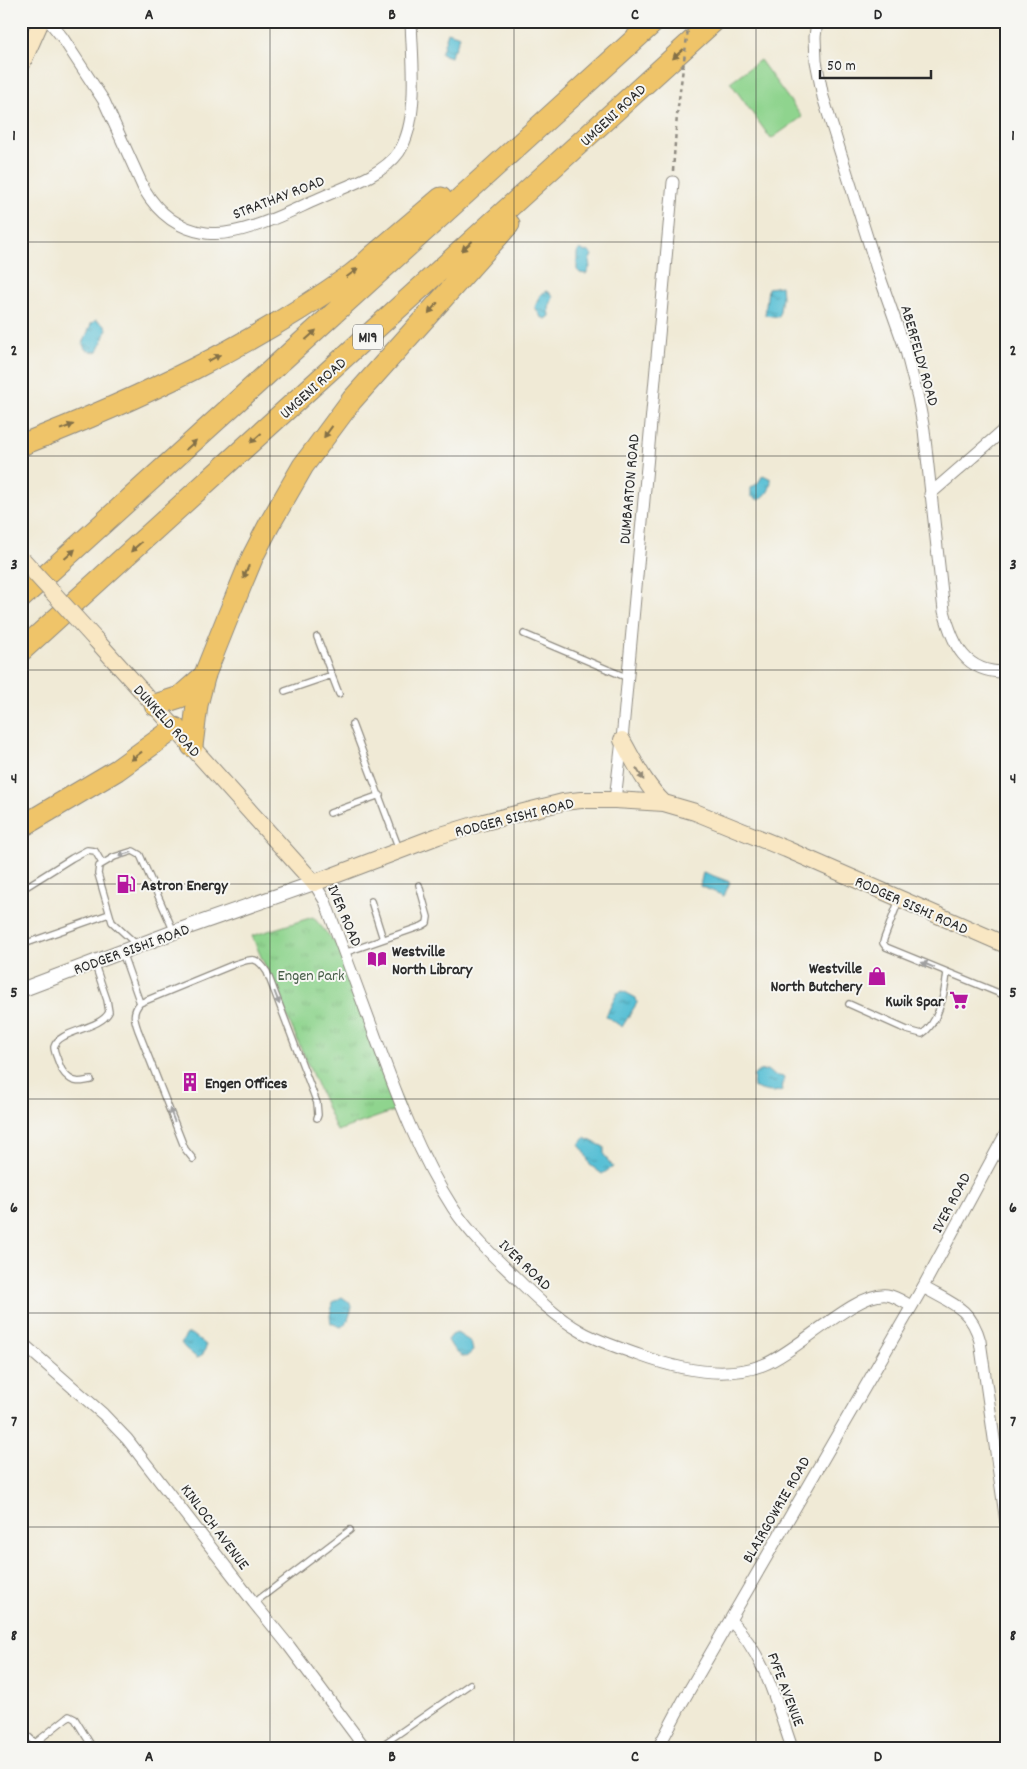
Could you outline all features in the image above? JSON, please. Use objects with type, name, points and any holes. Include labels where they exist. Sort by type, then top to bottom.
[{"type":"highway","points":[[21,445],[153,390],[220,355],[282,319],[352,274],[545,108],[655,21]]},
{"type":"highway","name":"M19","points":[[21,598],[655,21]]},
{"type":"highway","name":"UMGENI ROAD","points":[[21,652],[714,21]]},
{"type":"highway","points":[[192,746],[197,705],[205,674],[253,556],[303,466],[352,400],[595,130]]},
{"type":"highway","points":[[155,704],[180,697],[205,674]]},
{"type":"highway","points":[[21,827],[117,770],[175,728]]},
{"type":"main road","points":[[21,66],[41,21]]},
{"type":"main road","name":"DUNKELD ROAD","points":[[22,559],[155,704],[314,883]]},
{"type":"main road","points":[[622,740],[638,770],[664,804]]},
{"type":"main road","name":"RODGER SISHI ROAD","points":[[314,883],[438,836],[562,802],[616,800],[664,804],[695,812],[786,849],[1006,945]]},
{"type":"street","name":"STRATHAY ROAD","points":[[49,21],[72,51],[104,101],[144,189],[152,202],[162,214],[177,224],[208,234],[238,230],[260,224],[371,176],[388,164],[398,153],[405,141],[413,114],[411,21]]},
{"type":"street","name":"ABERFELDY ROAD","points":[[817,21],[814,36],[816,61],[823,97],[877,270],[906,351],[916,388],[924,430],[944,610],[953,639],[960,652],[974,665],[986,670],[1006,672]]},
{"type":"street","name":"DUMBARTON ROAD","points":[[616,800],[672,182]]},
{"type":"street","points":[[930,494],[1006,428]]},
{"type":"street","name":"RODGER SISHI ROAD","points":[[21,990],[174,932],[314,883]]},
{"type":"street","name":"IVER ROAD","points":[[314,883],[325,901],[395,1091],[422,1153],[454,1209],[475,1238],[530,1292],[558,1315],[582,1332],[651,1360],[690,1369],[731,1371],[754,1368],[773,1361],[795,1348],[851,1307],[868,1297],[888,1295],[911,1306]]},
{"type":"street","name":"IVER ROAD","points":[[923,1287],[1006,1133]]},
{"type":"street","points":[[923,1287],[964,1311],[977,1329],[1006,1522]]},
{"type":"street","name":"BLAIRGOWRIE ROAD","points":[[658,1748],[683,1701],[923,1287]]},
{"type":"street","name":"KINLOCH AVENUE","points":[[21,1342],[103,1414],[128,1439],[289,1646],[365,1748]]},
{"type":"street","name":"FYFE AVENUE","points":[[730,1620],[743,1633],[760,1660],[792,1748]]},
{"type":"lane","points":[[524,634],[628,678]]},
{"type":"lane","points":[[317,637],[340,694]]},
{"type":"lane","points":[[285,691],[332,675]]},
{"type":"lane","points":[[352,724],[400,851]]},
{"type":"lane","points":[[330,813],[380,795]]},
{"type":"lane","points":[[21,890],[87,850],[95,851],[102,863]]},
{"type":"lane","points":[[138,946],[112,922],[98,874],[98,869],[102,863],[114,857],[130,852],[140,854],[174,932]]},
{"type":"lane","points":[[344,953],[427,923],[428,917],[419,885]]},
{"type":"lane","points":[[900,899],[884,939],[884,945],[889,950],[1006,996]]},
{"type":"lane","points":[[370,901],[383,939]]},
{"type":"lane","points":[[21,945],[109,914]]},
{"type":"lane","points":[[122,952],[140,1002]]},
{"type":"lane","points":[[193,1159],[185,1149],[135,1021],[135,1008],[140,1002],[235,964],[255,960],[262,964],[267,972],[312,1089],[318,1111],[317,1118]]},
{"type":"lane","points":[[91,1080],[76,1082],[68,1078],[61,1068],[54,1048],[63,1037],[101,1022],[109,1012],[107,1000],[94,962]]},
{"type":"lane","points":[[849,1004],[907,1030],[922,1034],[932,1024],[942,1002],[947,973]]},
{"type":"lane","points":[[254,1603],[350,1530]]},
{"type":"lane","points":[[378,1748],[470,1684]]},
{"type":"lane","points":[[29,1748],[69,1716],[75,1719],[93,1748]]},
{"type":"lane","points":[[21,1730],[41,1748]]},
{"type":"path","points":[[672,182],[677,115],[689,21]]},
{"type":"green space","points":[[760,60],[802,117],[771,139],[730,82]]},
{"type":"green space","name":"Engen Park","points":[[313,917],[344,953],[403,1108],[337,1131],[252,936]]},
{"type":"water","points":[[448,32],[460,36],[451,57],[441,54]]},
{"type":"water","points":[[580,249],[585,252],[588,251],[592,255],[589,261],[590,267],[586,274],[580,273],[577,270],[577,253]]},
{"type":"water","points":[[781,286],[782,297],[779,317],[765,315],[768,288]]},
{"type":"water","points":[[546,291],[553,297],[549,308],[550,316],[546,319],[541,317],[535,307],[540,295]]},
{"type":"water","points":[[96,320],[105,325],[107,329],[98,351],[94,352],[85,349],[83,344],[91,324]]},
{"type":"water","points":[[763,475],[771,479],[771,483],[768,491],[759,500],[751,496],[751,488],[758,483]]},
{"type":"water","points":[[703,872],[730,882],[724,896],[700,886]]},
{"type":"water","points":[[623,991],[636,998],[637,1003],[622,1027],[606,1016],[617,993]]},
{"type":"water","points":[[767,1070],[773,1075],[784,1077],[782,1090],[771,1092],[753,1087],[754,1075],[759,1071]]},
{"type":"water","points":[[585,1138],[604,1147],[604,1155],[613,1167],[602,1174],[590,1165],[579,1145]]},
{"type":"water","points":[[342,1297],[349,1302],[352,1308],[347,1323],[341,1327],[331,1323],[330,1316],[333,1302]]},
{"type":"water","points":[[457,1333],[471,1342],[473,1351],[466,1357],[455,1351],[448,1340]]},
{"type":"water","points":[[187,1334],[192,1334],[206,1345],[200,1357],[197,1358],[181,1343]]},
{"type":"place","name":"Astron Energy","points":[[126,884]]},
{"type":"place","name":"Westville North Library","points":[[377,959]]},
{"type":"place","name":"Westville North Butchery","points":[[877,976]]},
{"type":"place","name":"Kwik Spar","points":[[959,1000]]},
{"type":"place","name":"Engen Offices","points":[[190,1082]]}]
